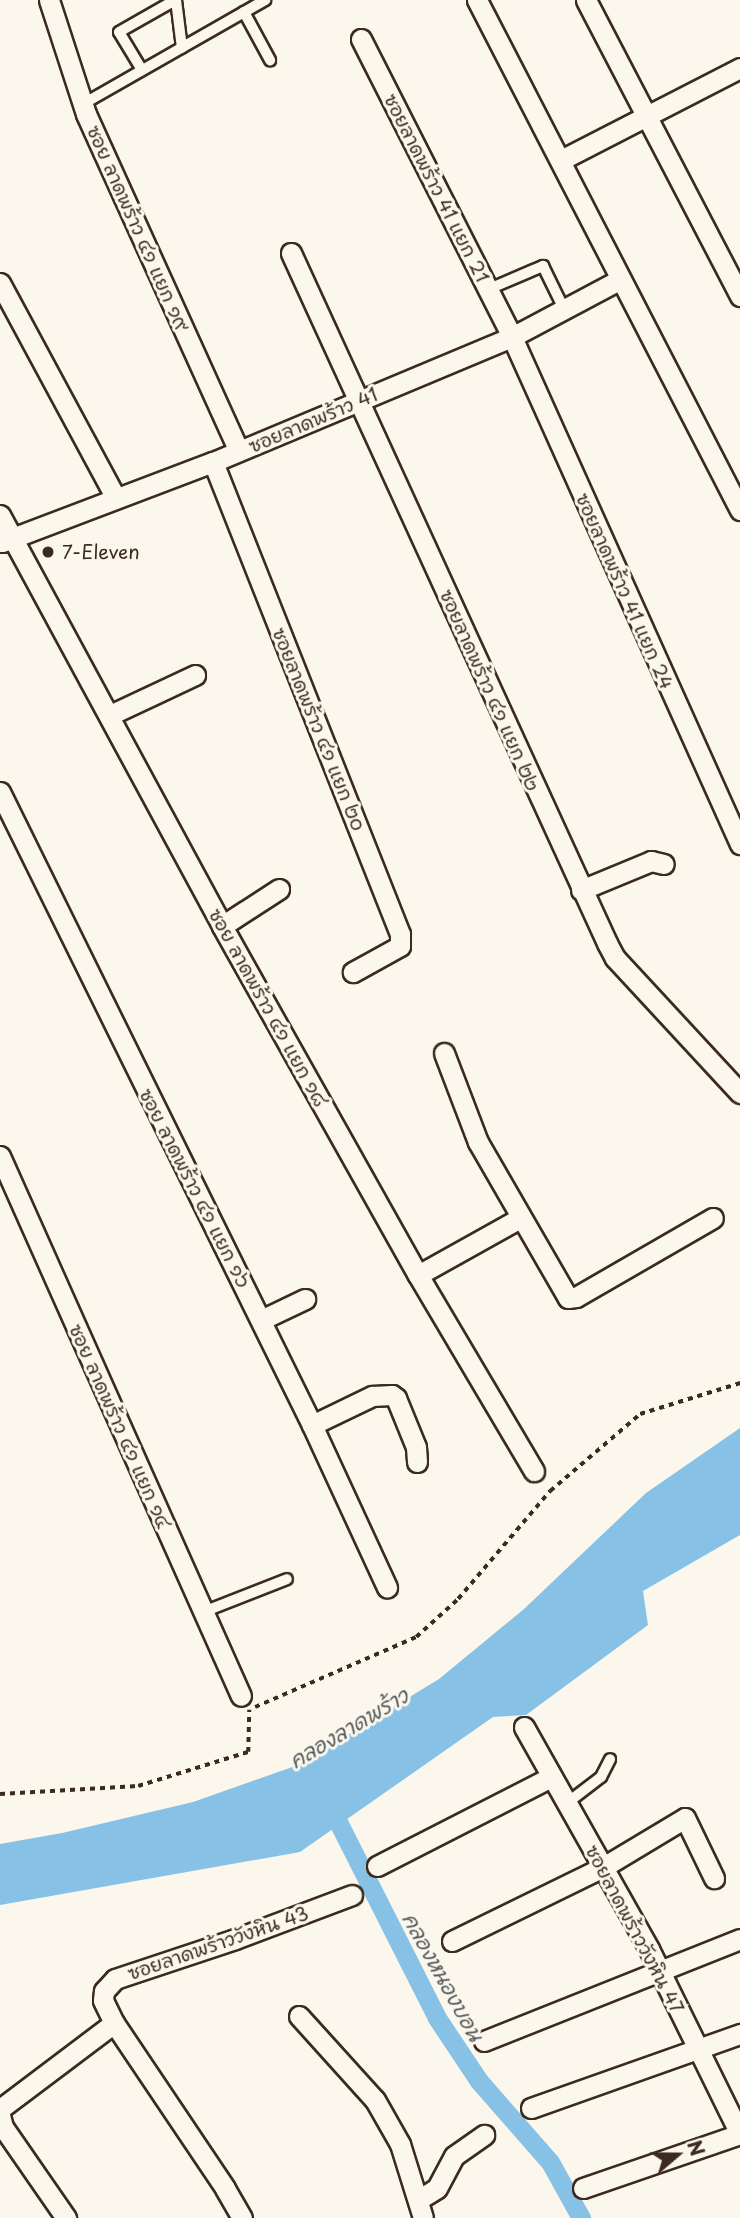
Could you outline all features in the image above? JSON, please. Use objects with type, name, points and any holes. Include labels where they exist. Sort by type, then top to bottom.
[{"type":"street","name":"ซอย ลาดพร้าว ๔๑ แยก ๑๙","points":[[49,0],[83,104],[239,451]]},
{"type":"street","points":[[477,0],[561,160],[619,280],[740,510]]},
{"type":"street","points":[[586,0],[740,296]]},
{"type":"street","name":"ซอยลาดพร้าว 41 แยก 21","points":[[361,39],[512,337]]},
{"type":"street","points":[[561,160],[740,68]]},
{"type":"street","name":"ซอยลาดพร้าว ๔๑ แยก ๒๒","points":[[291,253],[581,890],[615,958],[740,1093]]},
{"type":"street","name":"ซอยลาดพร้าว 41","points":[[6,540],[213,462],[512,337],[619,280]]},
{"type":"street","points":[[0,283],[116,498]]},
{"type":"street","name":"ซอยลาดพร้าว 41 แยก 24","points":[[512,337],[740,844]]},
{"type":"street","name":"ซอยลาดพร้าว ๔๑ แยก ๒๐","points":[[213,462],[400,934],[400,946],[353,972]]},
{"type":"street","name":"ซอย ลาดพร้าว ๔๑ แยก ๑๘","points":[[0,515],[6,540],[110,715],[222,926],[418,1275],[534,1471]]},
{"type":"street","points":[[110,715],[195,675]]},
{"type":"street","name":"ซอย ลาดพร้าว ๔๑ แยก ๑๖","points":[[0,792],[71,941],[261,1320],[387,1587]]},
{"type":"street","points":[[581,890],[651,861],[664,864]]},
{"type":"street","points":[[222,926],[279,889]]},
{"type":"street","points":[[444,1053],[478,1142],[566,1295],[571,1298],[713,1218]]},
{"type":"street","name":"ซอย ลาดพร้าว ๔๑ แยก ๑๔","points":[[0,1156],[241,1696]]},
{"type":"street","points":[[418,1275],[520,1217]]},
{"type":"street","points":[[261,1320],[305,1299]]},
{"type":"street","points":[[312,1425],[372,1396],[392,1395],[396,1398],[416,1447],[417,1462]]},
{"type":"street","name":"ซอยลาดพร้าววังหิน 47","points":[[524,1727],[605,1866],[740,2134]]},
{"type":"street","points":[[377,1866],[551,1777]]},
{"type":"street","points":[[452,1941],[605,1866],[685,1818],[714,1878]]},
{"type":"street","name":"ซอยลาดพร้าววังหิน 43","points":[[242,2218],[225,2188],[114,2023],[103,2000],[104,1991],[115,1979],[235,1939],[352,1895]]},
{"type":"street","points":[[484,2041],[740,1939]]},
{"type":"street","points":[[299,2016],[375,2099],[400,2144],[421,2209]]},
{"type":"street","points":[[66,2218],[1,2120],[114,2023]]},
{"type":"street","points":[[531,2108],[740,2034]]},
{"type":"street","points":[[583,2188],[740,2134]]},
{"type":"street","points":[[421,2209],[437,2188],[454,2155],[484,2136]]},
{"type":"lane","points":[[142,71],[119,32],[175,0],[182,48]]},
{"type":"lane","points":[[83,104],[265,0]]},
{"type":"lane","points":[[244,12],[270,60]]},
{"type":"lane","points":[[489,289],[543,267],[564,309]]},
{"type":"lane","points":[[203,1612],[287,1579]]},
{"type":"lane","points":[[567,1803],[601,1777],[610,1759]]},
{"type":"path","points":[[0,1794],[138,1786],[248,1752],[248,1710],[416,1637],[458,1599],[550,1491],[640,1414],[740,1383]]},
{"type":"water","points":[[740,1428],[740,1535],[643,1591],[648,1625],[526,1715],[493,1717],[300,1852],[0,1905],[0,1844],[62,1833],[193,1802],[298,1765],[439,1679],[524,1609],[646,1493]]},
{"type":"waterway","name":"คลองหนองบอน","points":[[328,1802],[437,2018],[479,2081],[550,2162],[581,2218]]},
{"type":"place","name":"7-Eleven","points":[[48,552]]},
{"type":"water label","name":"คลองลาดพร้าว","points":[[348,1727]]}]
